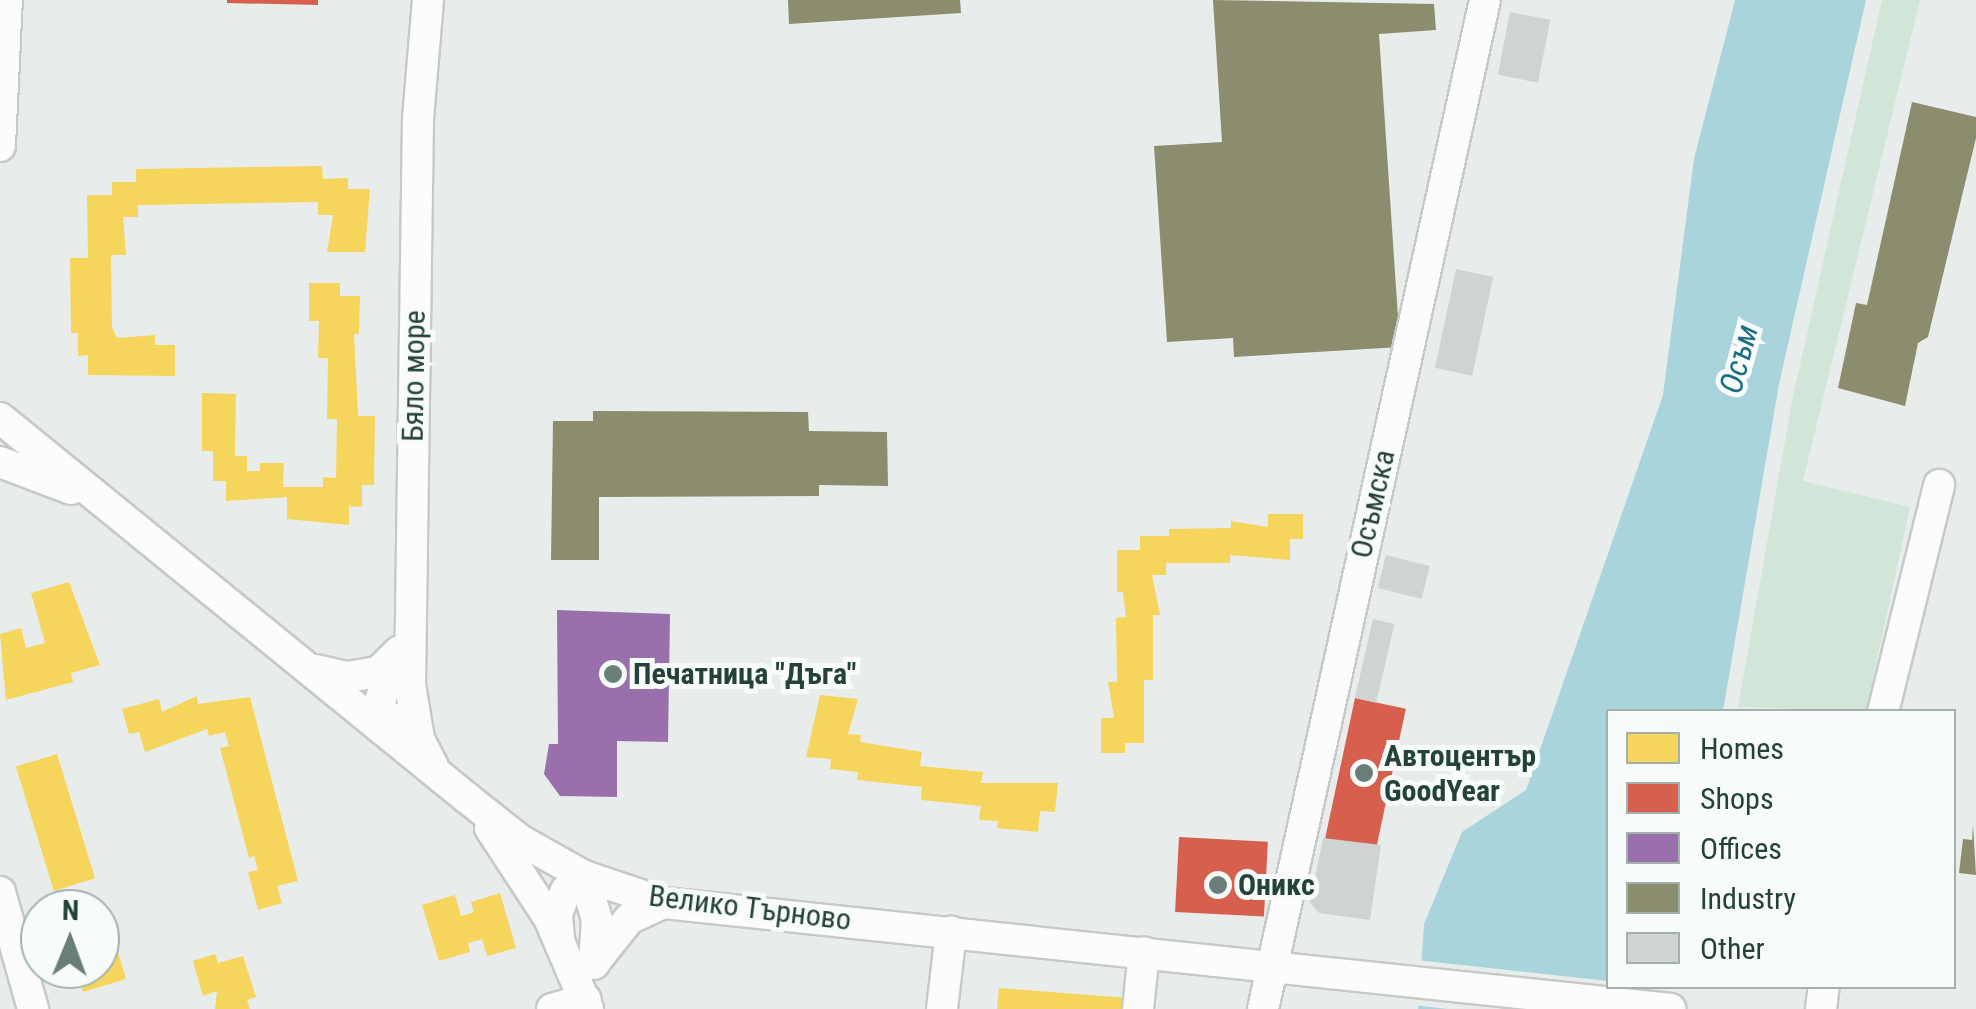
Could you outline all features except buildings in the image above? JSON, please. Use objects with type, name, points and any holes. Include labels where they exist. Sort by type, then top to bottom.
[{"type":"street","points":[[0,146],[7,0]]},
{"type":"street","name":"Бяло море","points":[[428,0],[418,118],[404,642],[419,739],[436,773]]},
{"type":"street","name":"Осъмска","points":[[1263,1009],[1269,967],[1485,0]]},
{"type":"street","name":"Велико Търново","points":[[0,418],[520,840],[584,876],[664,903],[1668,1009]]},
{"type":"street","points":[[0,462],[97,500]]},
{"type":"street","points":[[0,472],[35,475]]},
{"type":"street","points":[[1884,709],[1939,485]]},
{"type":"street","points":[[311,669],[347,677],[378,672],[404,642]]},
{"type":"street","points":[[404,642],[376,708],[377,724],[393,717],[410,685]]},
{"type":"street","points":[[467,798],[511,856],[560,942],[587,1004]]},
{"type":"street","points":[[560,942],[557,914],[566,891],[584,876],[597,920],[587,1004]]},
{"type":"street","points":[[0,892],[33,1009]]},
{"type":"street","points":[[594,964],[629,919],[664,903]]},
{"type":"street","points":[[942,1009],[951,932]]},
{"type":"street","points":[[1138,1009],[1144,952]]},
{"type":"street","points":[[552,1009],[587,1004]]},
{"type":"green space","points":[[1882,0],[1920,0],[1803,481],[1910,507],[1866,709],[1738,707],[1793,396]]},
{"type":"water","name":"Осъм","points":[[1735,0],[1866,0],[1779,384],[1723,709],[1606,709],[1606,989],[1614,989],[1654,1009],[1418,1009],[1424,924],[1462,832],[1526,790],[1663,395],[1694,159]]},
{"type":"pier","points":[[1416,960],[1606,981],[1606,989],[1664,989],[1659,1009],[1448,1009],[1413,1005]]},
{"type":"place","name":"Печатница \"Дъга\"","points":[[613,674]]},
{"type":"place","name":"Автоцентър GoodYear","points":[[1364,773]]},
{"type":"place","name":"Оникс","points":[[1218,885]]}]
